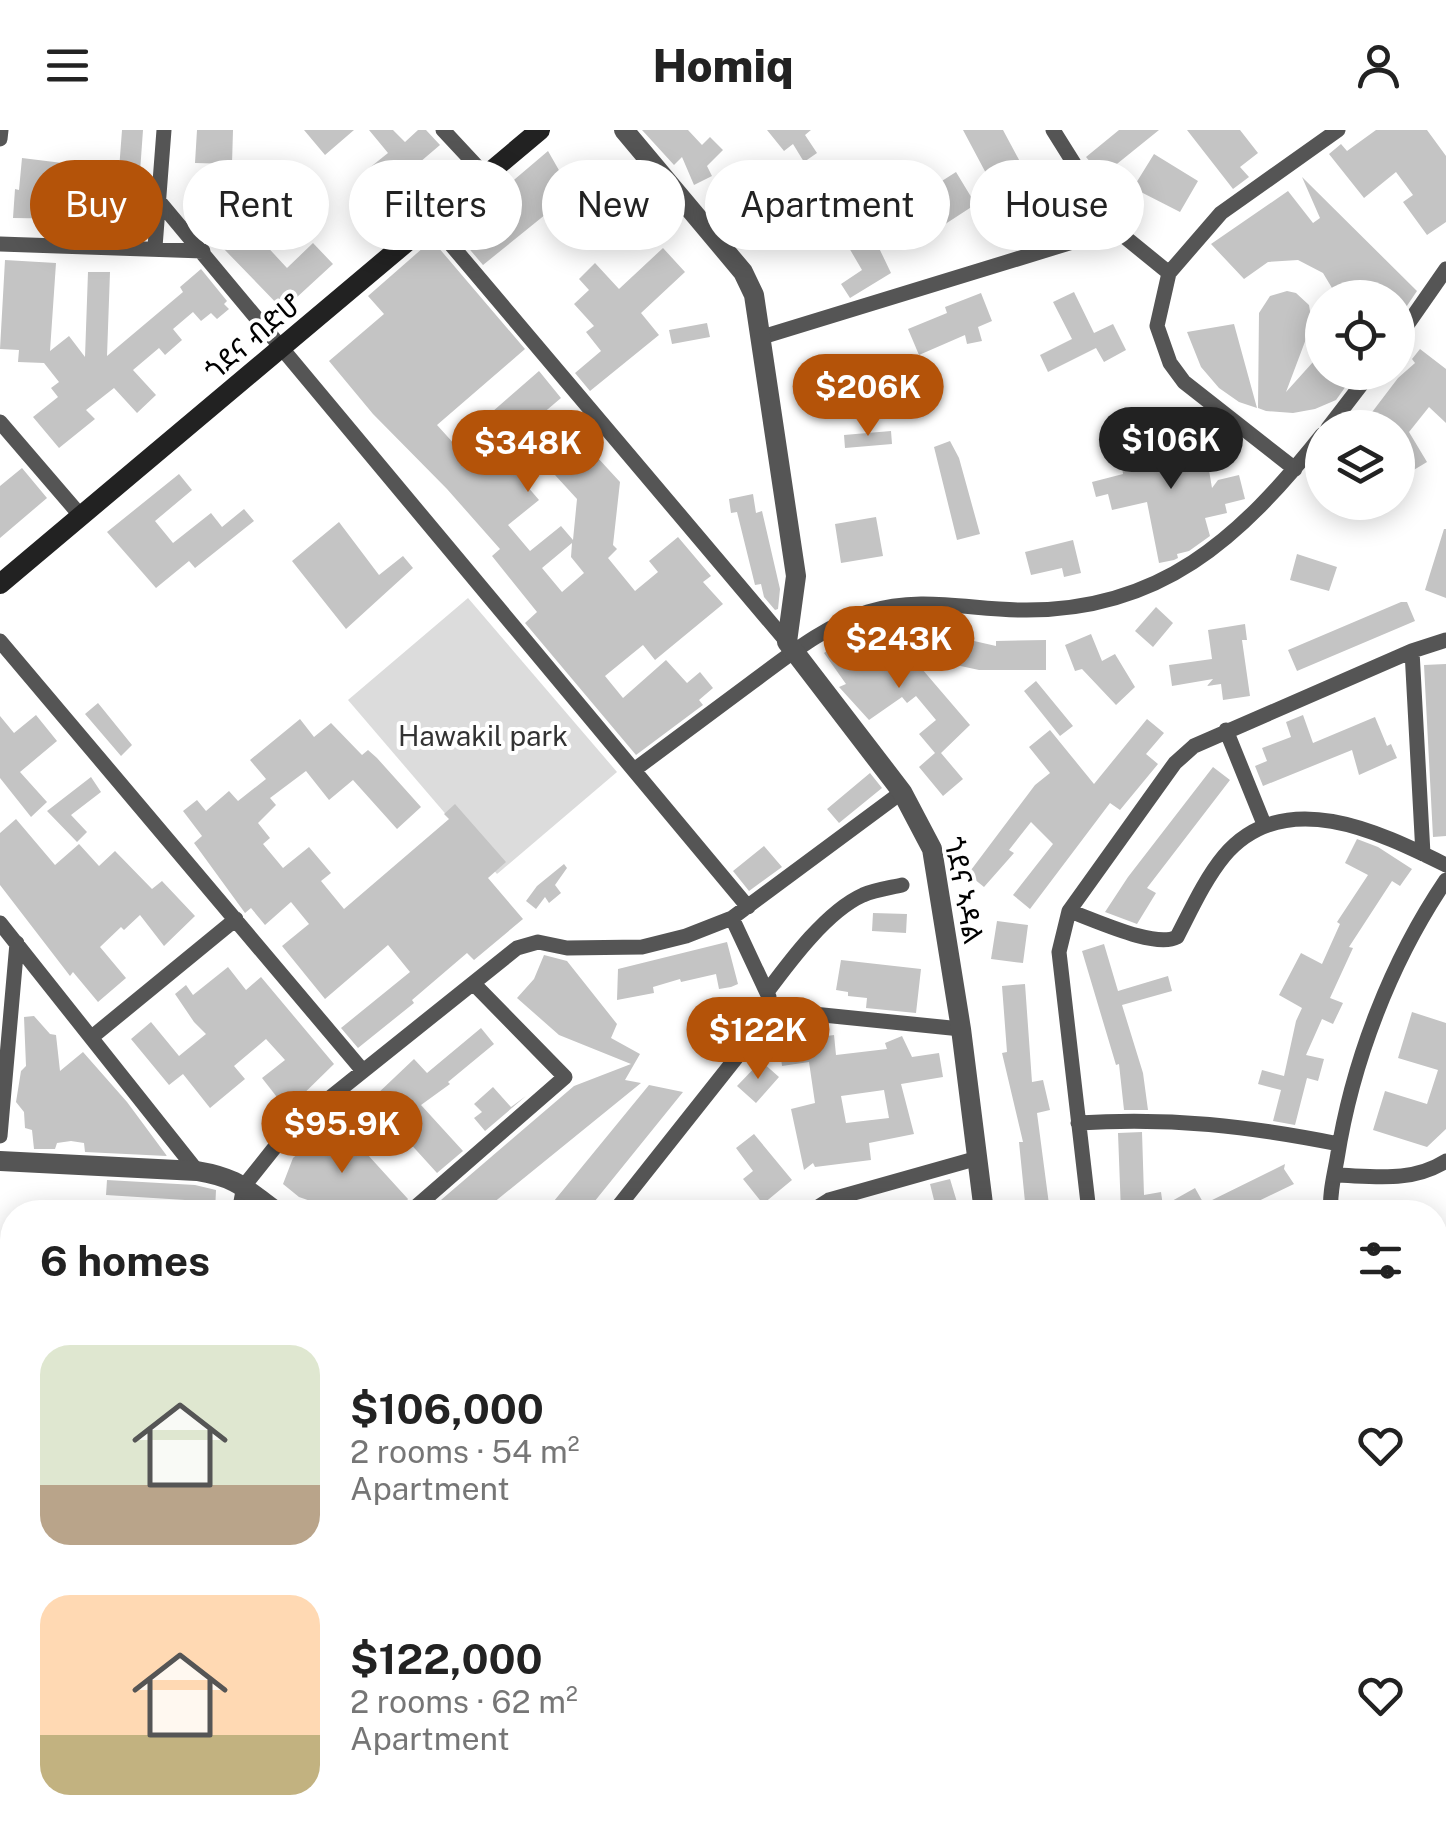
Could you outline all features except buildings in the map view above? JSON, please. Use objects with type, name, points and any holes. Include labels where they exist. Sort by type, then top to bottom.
[{"type":"main road","name":"ጎደና ብድሆ","points":[[504,160],[540,130]]},
{"type":"main road","name":"ጎደና ብድሆ","points":[[0,584],[398,250]]},
{"type":"street","points":[[0,130],[0,139]]},
{"type":"street","points":[[161,160],[164,130]]},
{"type":"street","points":[[443,130],[472,160]]},
{"type":"street","points":[[624,130],[743,272],[754,295],[796,576],[791,647]]},
{"type":"street","points":[[1054,130],[1072,160]]},
{"type":"street","points":[[1295,469],[1184,382],[1170,363],[1157,326],[1170,273],[1221,213],[1338,130]]},
{"type":"street","points":[[163,206],[748,906]]},
{"type":"street","points":[[0,244],[30,245]]},
{"type":"street","points":[[163,248],[203,251]]},
{"type":"street","points":[[455,250],[791,647]]},
{"type":"street","points":[[762,337],[1046,250]]},
{"type":"street","points":[[1141,250],[1170,273]]},
{"type":"street","points":[[1415,313],[1446,268]]},
{"type":"street","points":[[1342,410],[1357,390]]},
{"type":"street","points":[[0,422],[80,515]]},
{"type":"street","points":[[634,770],[791,647],[834,626],[896,604],[941,602],[996,610],[1068,608],[1106,602],[1148,586],[1190,566],[1232,536],[1305,456]]},
{"type":"street","points":[[1088,1200],[1059,952],[1069,910],[1175,763],[1194,746],[1412,651],[1446,640]]},
{"type":"street","points":[[0,641],[362,1071]]},
{"type":"street","name":"ጎደና ኣዳል","points":[[791,647],[902,792],[932,849],[983,1200]]},
{"type":"street","points":[[1412,651],[1423,854]]},
{"type":"street","points":[[1226,730],[1264,824]]},
{"type":"street","points":[[241,1200],[244,1186],[287,1132],[517,948],[538,942],[567,948],[642,947],[686,936],[732,918],[902,792]]},
{"type":"street","points":[[1069,910],[1169,941],[1177,936],[1222,858],[1264,824],[1302,819],[1371,830],[1446,865]]},
{"type":"street","points":[[1331,1200],[1339,1144],[1364,1052],[1409,940],[1446,880]]},
{"type":"street","points":[[767,992],[812,937],[852,901],[902,885]]},
{"type":"street","points":[[92,1037],[236,918]]},
{"type":"street","points":[[732,918],[774,1010]]},
{"type":"street","points":[[0,923],[197,1171]]},
{"type":"street","points":[[0,1136],[18,943]]},
{"type":"street","points":[[424,1200],[566,1077],[474,984]]},
{"type":"street","points":[[774,1010],[961,1029]]},
{"type":"street","points":[[624,1200],[774,1010]]},
{"type":"street","points":[[1078,1123],[1144,1119],[1246,1126],[1339,1144]]},
{"type":"street","points":[[830,1200],[978,1158]]},
{"type":"street","points":[[0,1161],[197,1171],[222,1175],[262,1200]]},
{"type":"street","points":[[1334,1174],[1400,1178],[1446,1161]]},
{"type":"green space","name":"Hawakil park","points":[[468,598],[617,772],[497,874],[348,700]]}]
